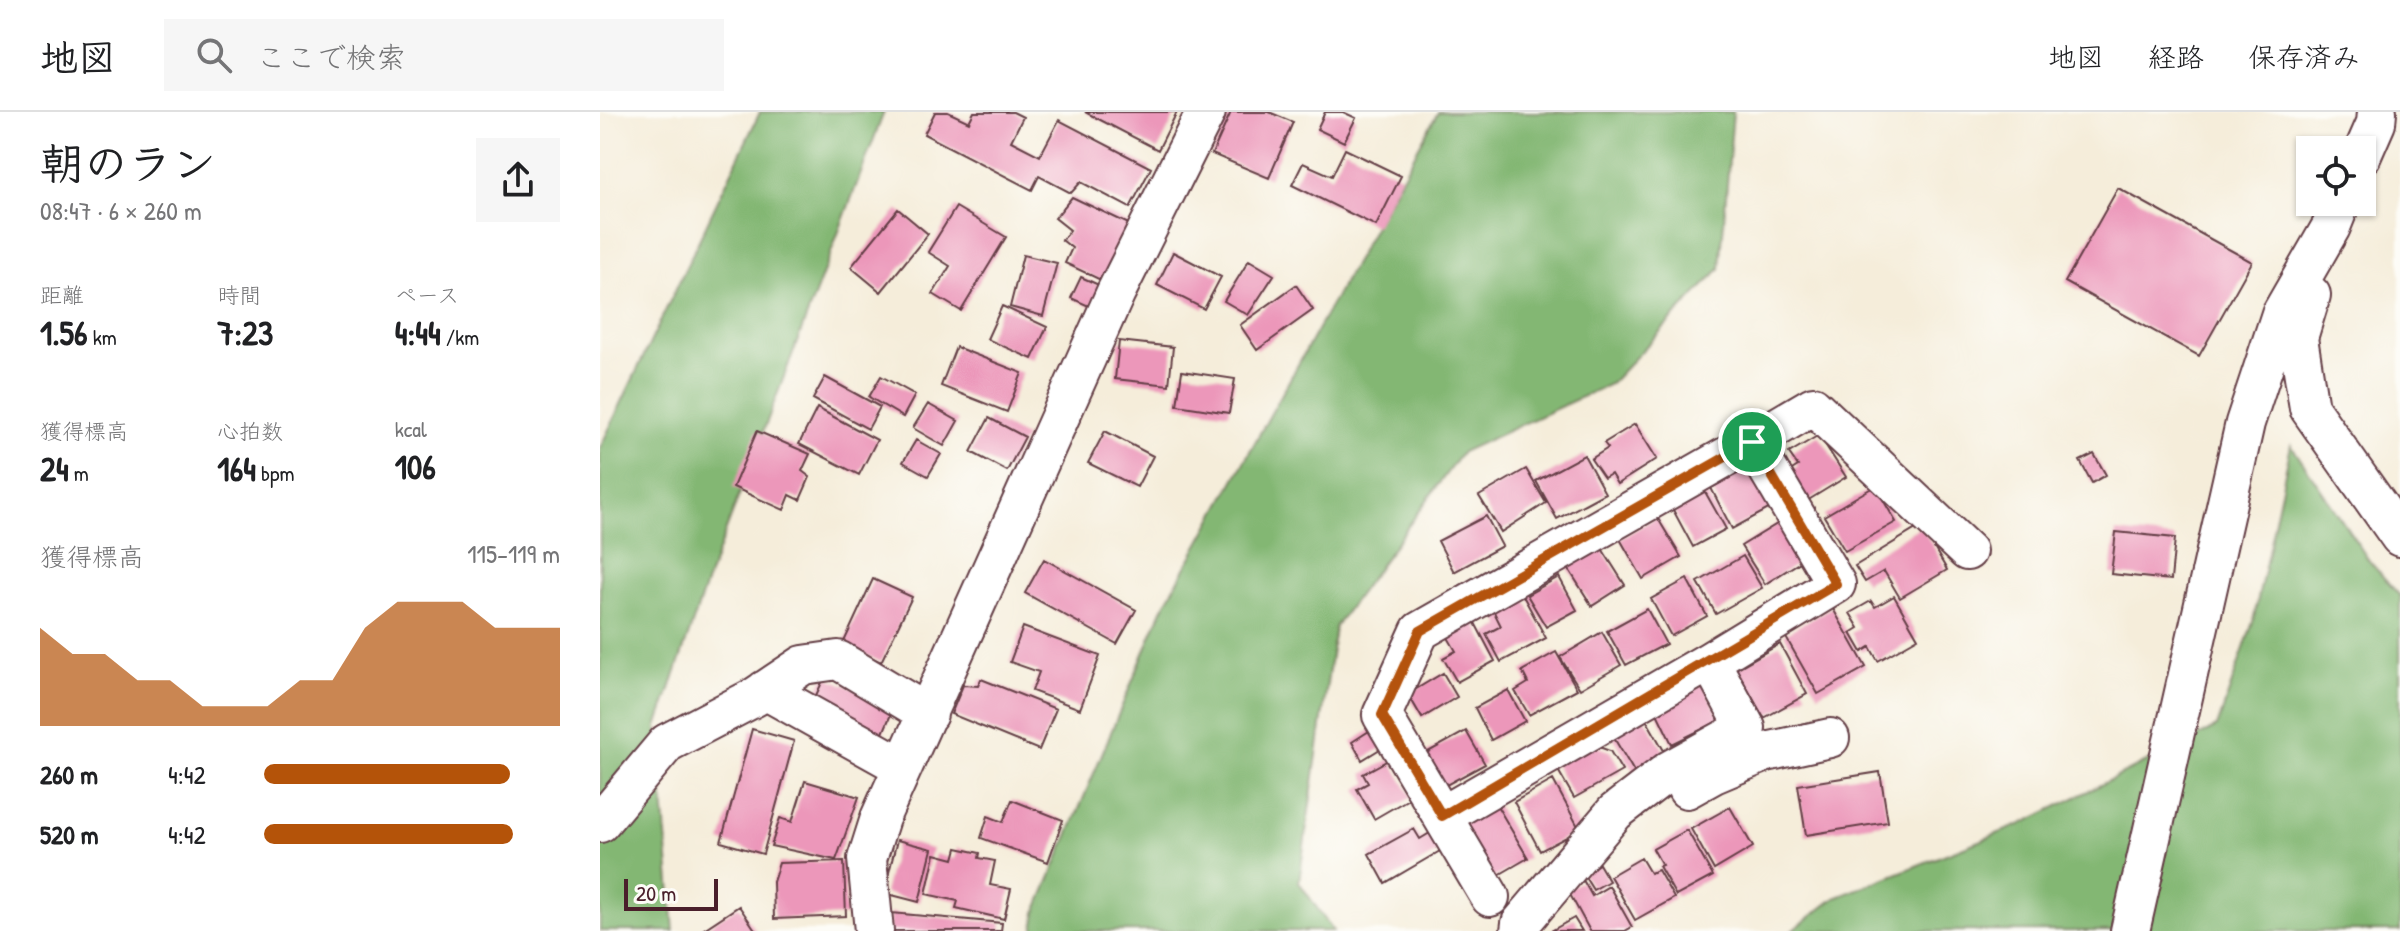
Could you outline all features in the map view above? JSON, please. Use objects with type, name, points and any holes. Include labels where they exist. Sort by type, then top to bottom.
[{"type":"street","points":[[874,931],[867,859],[880,818],[1116,292],[1206,112]]},
{"type":"street","points":[[2370,136],[2377,112]]},
{"type":"street","points":[[2335,216],[2298,338],[2309,408],[2400,537]]},
{"type":"street","points":[[2130,931],[2245,423],[2281,314],[2335,216]]},
{"type":"street","points":[[1490,897],[1382,715],[1420,631],[1813,406],[1967,551]]},
{"type":"street","points":[[1442,816],[1710,661],[1836,584],[1752,442]]},
{"type":"street","points":[[600,823],[667,743],[765,690],[803,665],[838,660],[928,714]]},
{"type":"street","points":[[1520,931],[1521,923],[1615,812],[1670,770],[1746,728],[1710,661]]},
{"type":"street","points":[[765,690],[903,767]]},
{"type":"street","points":[[1573,860],[1661,802],[1714,774],[1766,752],[1830,738]]},
{"type":"green space","points":[[760,112],[884,112],[709,575],[657,727],[674,931],[600,931],[600,448]]},
{"type":"green space","points":[[1438,112],[1733,112],[1720,269],[1610,384],[1462,452],[1335,627],[1299,882],[1333,931],[1034,931],[1036,912],[1162,610]]},
{"type":"green space","points":[[2291,445],[2370,562],[2400,596],[2400,931],[1792,931],[1835,898],[2022,824],[2217,727],[2253,622]]},
{"type":"building","points":[[935,112],[948,112],[969,122],[974,112],[1013,112],[1023,117],[1011,141],[1040,156],[1059,120],[1151,168],[1130,208],[1081,182],[1071,193],[1039,176],[1032,190],[924,134]]},
{"type":"building","points":[[1085,112],[1177,112],[1158,150]]},
{"type":"building","points":[[1231,112],[1269,112],[1293,122],[1269,178],[1212,154]]},
{"type":"building","points":[[1325,112],[1343,112],[1356,118],[1344,142],[1317,129]]},
{"type":"building","points":[[1345,149],[1401,176],[1376,226],[1292,185],[1303,163],[1332,176]]},
{"type":"building","points":[[2118,188],[2252,262],[2199,356],[2065,282]]},
{"type":"building","points":[[1072,197],[1135,227],[1107,283],[1065,263],[1072,248],[1062,240],[1070,230],[1055,218]]},
{"type":"building","points":[[956,207],[1006,237],[961,311],[933,294],[950,266],[928,252]]},
{"type":"building","points":[[898,209],[928,234],[881,292],[851,267]]},
{"type":"building","points":[[1173,252],[1221,277],[1204,309],[1157,285]]},
{"type":"building","points":[[1023,255],[1057,263],[1043,316],[1010,307]]},
{"type":"building","points":[[1249,260],[1274,275],[1248,315],[1224,301]]},
{"type":"building","points":[[1081,277],[1101,286],[1091,307],[1071,298]]},
{"type":"building","points":[[1296,285],[1313,310],[1257,350],[1240,325]]},
{"type":"building","points":[[1002,306],[1047,327],[1032,359],[987,339]]},
{"type":"building","points":[[1119,341],[1173,347],[1169,385],[1115,379]]},
{"type":"building","points":[[956,347],[1022,373],[1007,412],[941,386]]},
{"type":"building","points":[[1182,371],[1235,379],[1229,413],[1177,405]]},
{"type":"building","points":[[881,376],[915,395],[903,417],[869,397]]},
{"type":"building","points":[[825,377],[880,407],[868,429],[813,399]]},
{"type":"building","points":[[928,404],[958,421],[944,446],[913,428]]},
{"type":"building","points":[[817,408],[877,440],[859,475],[799,444]]},
{"type":"building","points":[[989,418],[1025,437],[1007,471],[971,452]]},
{"type":"building","points":[[1635,424],[1657,459],[1617,484],[1611,474],[1604,478],[1591,459],[1608,448],[1604,443]]},
{"type":"building","points":[[757,431],[810,454],[802,471],[810,477],[800,500],[790,495],[784,510],[733,487]]},
{"type":"building","points":[[1105,431],[1153,456],[1137,487],[1088,463]]},
{"type":"building","points":[[1819,435],[1846,477],[1802,504],[1784,475],[1798,466],[1789,453]]},
{"type":"building","points":[[916,440],[941,454],[928,476],[903,462]]},
{"type":"building","points":[[2094,454],[2106,475],[2092,483],[2080,461]]},
{"type":"building","points":[[1584,455],[1605,493],[1557,519],[1536,481]]},
{"type":"building","points":[[1752,466],[1774,506],[1732,529],[1711,488]]},
{"type":"building","points":[[1526,469],[1546,503],[1501,532],[1479,496]]},
{"type":"building","points":[[1875,486],[1896,522],[1845,551],[1824,516]]},
{"type":"building","points":[[1704,490],[1726,529],[1693,547],[1672,508]]},
{"type":"building","points":[[1486,516],[1502,546],[1454,572],[1438,541]]},
{"type":"building","points":[[1657,517],[1681,557],[1643,579],[1620,539]]},
{"type":"building","points":[[1782,521],[1805,559],[1765,584],[1741,546]]},
{"type":"building","points":[[1921,526],[1947,570],[1900,598],[1884,571],[1865,582],[1855,566]]},
{"type":"building","points":[[2116,532],[2175,538],[2171,580],[2111,574]]},
{"type":"building","points":[[1601,547],[1625,585],[1592,606],[1568,568]]},
{"type":"building","points":[[1743,556],[1762,588],[1716,614],[1698,582]]},
{"type":"building","points":[[1044,559],[1136,610],[1117,644],[1025,593]]},
{"type":"building","points":[[1559,577],[1577,610],[1546,627],[1527,595]]},
{"type":"building","points":[[873,579],[912,597],[881,662],[843,644]]},
{"type":"building","points":[[1687,579],[1707,616],[1671,636],[1651,599]]},
{"type":"building","points":[[1522,594],[1546,638],[1501,662],[1486,634],[1501,626],[1493,610]]},
{"type":"building","points":[[1894,596],[1918,638],[1878,661],[1870,647],[1862,652],[1851,633],[1859,628],[1850,613],[1871,601],[1875,607]]},
{"type":"building","points":[[1832,607],[1866,667],[1818,694],[1784,634]]},
{"type":"building","points":[[1647,609],[1666,644],[1626,665],[1607,631]]},
{"type":"building","points":[[1473,619],[1495,661],[1457,682],[1443,658],[1456,651],[1446,634]]},
{"type":"building","points":[[1023,627],[1100,656],[1080,709],[1032,691],[1039,672],[1010,662]]},
{"type":"building","points":[[1602,632],[1621,665],[1580,689],[1560,657]]},
{"type":"building","points":[[1780,644],[1807,694],[1764,718],[1736,669]]},
{"type":"building","points":[[1556,652],[1577,689],[1529,715],[1515,691],[1528,683],[1522,671]]},
{"type":"building","points":[[1443,673],[1457,697],[1422,718],[1408,694]]},
{"type":"building","points":[[825,676],[894,707],[881,738],[811,706]]},
{"type":"building","points":[[981,679],[1056,709],[1039,750],[951,714],[963,685],[978,686]]},
{"type":"building","points":[[1703,683],[1721,720],[1672,744],[1654,707]]},
{"type":"building","points":[[1508,690],[1525,721],[1491,740],[1475,708]]},
{"type":"building","points":[[1643,714],[1667,756],[1636,775],[1611,733]]},
{"type":"building","points":[[1377,726],[1388,744],[1362,760],[1352,742]]},
{"type":"building","points":[[752,729],[794,741],[763,854],[721,842]]},
{"type":"building","points":[[1466,731],[1485,764],[1437,790],[1419,757]]},
{"type":"building","points":[[1591,744],[1610,751],[1622,771],[1574,798],[1555,765]]},
{"type":"building","points":[[1390,759],[1412,797],[1374,819],[1357,789],[1368,783],[1363,774]]},
{"type":"building","points":[[1880,772],[1888,822],[1806,835],[1798,785]]},
{"type":"building","points":[[1553,780],[1580,830],[1540,851],[1514,802]]},
{"type":"building","points":[[805,781],[859,797],[836,860],[771,846],[780,818],[792,822]]},
{"type":"building","points":[[1012,800],[1063,820],[1048,862],[981,838],[988,816],[1003,822]]},
{"type":"building","points":[[1496,804],[1528,858],[1490,880],[1459,826]]},
{"type":"building","points":[[1730,807],[1753,847],[1714,870],[1691,829]]},
{"type":"building","points":[[1414,829],[1420,839],[1430,833],[1440,851],[1385,883],[1369,854]]},
{"type":"building","points":[[1687,830],[1713,876],[1676,896],[1653,849]]},
{"type":"building","points":[[897,840],[932,849],[919,902],[884,893]]},
{"type":"building","points":[[957,848],[980,853],[979,858],[995,861],[990,885],[1011,889],[1004,919],[956,908],[958,901],[926,894],[935,854],[954,859]]},
{"type":"building","points":[[1641,858],[1650,873],[1658,870],[1674,898],[1635,920],[1610,876]]},
{"type":"building","points":[[844,861],[846,916],[774,919],[773,882],[779,863]]},
{"type":"building","points":[[1599,864],[1609,881],[1593,890],[1583,874]]},
{"type":"building","points":[[1583,880],[1592,896],[1609,886],[1632,927],[1625,931],[1590,931],[1567,889]]},
{"type":"building","points":[[739,906],[756,931],[701,931]]},
{"type":"building","points":[[891,913],[1002,923],[1001,931],[889,931]]},
{"type":"building","points":[[1574,918],[1582,931],[1551,931]]},
{"type":"route","points":[[1752,442],[1836,584],[1710,661],[1442,816],[1382,715],[1420,631],[1752,442]]}]
